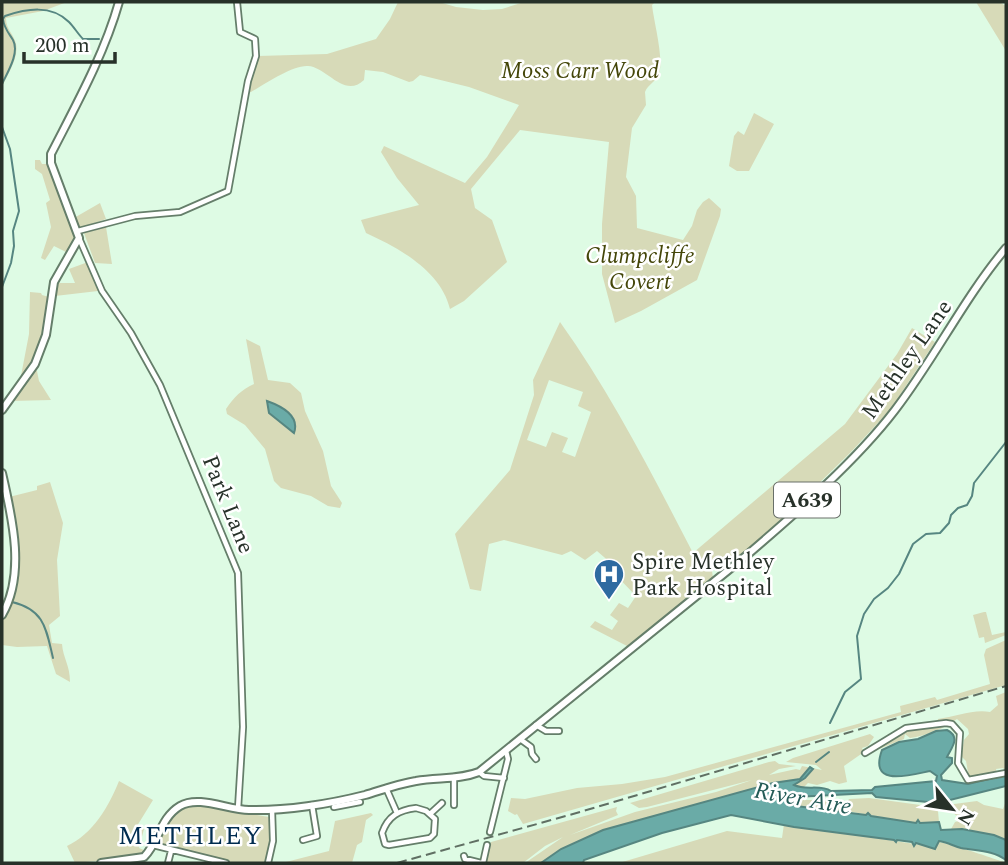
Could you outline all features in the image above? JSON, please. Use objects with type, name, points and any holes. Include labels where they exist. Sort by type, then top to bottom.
[{"type":"main road","points":[[2,407],[36,364],[46,335],[54,282],[78,235],[51,163],[51,154],[114,21],[119,2]]},
{"type":"main road","name":"Methley Lane","points":[[536,725],[747,555],[868,442],[898,407],[1006,248]]},
{"type":"main road","points":[[2,473],[15,551],[13,583],[2,615]]},
{"type":"main road","name":"A639","points":[[152,845],[169,815],[185,804],[198,803],[238,810],[345,802],[420,780],[479,772],[536,725]]},
{"type":"main road","points":[[101,863],[142,859],[152,845]]},
{"type":"street","points":[[78,235],[135,216],[180,212],[228,191],[248,81],[257,56],[255,39],[240,32],[237,2]]},
{"type":"street","name":"Park Lane","points":[[78,235],[102,291],[131,333],[160,385],[238,573],[243,727],[238,810]]},
{"type":"street","points":[[865,753],[906,728],[946,723],[960,733],[958,762],[968,780],[1006,773]]},
{"type":"street","points":[[536,725],[559,732]]},
{"type":"street","points":[[520,739],[531,747],[536,759]]},
{"type":"street","points":[[490,832],[508,759],[506,751]]},
{"type":"street","points":[[479,772],[484,776],[504,778]]},
{"type":"street","points":[[454,777],[454,805]]},
{"type":"street","points":[[386,788],[397,813]]},
{"type":"street","points":[[334,807],[345,802],[360,802]]},
{"type":"street","points":[[430,814],[442,803]]},
{"type":"street","points":[[303,840],[317,836],[312,805]]},
{"type":"street","points":[[422,808],[430,814],[435,819],[430,838],[385,844],[382,839],[384,827],[397,813],[422,808]]},
{"type":"street","points":[[268,863],[273,841],[272,809]]},
{"type":"street","points":[[152,845],[226,863]]},
{"type":"street","points":[[464,859],[482,863],[487,845]]},
{"type":"street","points":[[168,863],[172,850]]},
{"type":"green space","points":[[2,2],[67,2],[43,11],[6,18],[16,49],[14,61],[2,87]]},
{"type":"green space","points":[[398,2],[439,2],[483,10],[502,9],[524,2],[655,2],[652,5],[660,50],[659,74],[645,92],[646,105],[632,128],[626,177],[636,196],[637,228],[683,240],[703,202],[709,198],[721,209],[697,280],[615,323],[602,274],[602,224],[609,142],[520,130],[471,189],[475,208],[492,220],[507,262],[464,301],[450,309],[438,283],[417,262],[366,233],[361,220],[419,205],[397,178],[381,152],[384,146],[465,183],[487,157],[519,105],[469,87],[420,75],[409,82],[383,72],[365,70],[364,80],[349,86],[308,66],[285,72],[247,94],[258,56],[327,54],[376,39]]},
{"type":"green space","points":[[976,2],[999,2],[1006,6],[1006,51]]},
{"type":"green space","points":[[754,113],[774,124],[749,171],[737,171],[729,166],[734,136],[738,131],[744,135]]},
{"type":"green space","points":[[35,160],[49,164],[76,234],[76,241],[68,253],[54,246],[45,260],[41,258],[51,227],[46,203],[50,200],[42,174],[35,169]]},
{"type":"green space","points":[[100,203],[106,219],[80,228],[74,218]]},
{"type":"green space","points":[[106,227],[112,264],[95,263],[84,233]]},
{"type":"green space","points":[[88,262],[98,291],[55,296],[57,283],[75,283],[69,269]]},
{"type":"green space","points":[[30,292],[49,297],[41,342],[20,381],[29,334]]},
{"type":"green space","points":[[560,322],[614,406],[693,553],[845,424],[897,354],[912,328],[935,342],[890,410],[851,452],[765,536],[731,564],[715,567],[712,571],[713,578],[627,646],[590,627],[595,621],[612,630],[618,621],[610,615],[619,603],[628,608],[636,596],[609,568],[612,564],[597,551],[585,560],[571,551],[562,555],[504,540],[489,544],[481,591],[470,589],[455,534],[510,470],[534,395],[533,380]],"holes":[[[549,380],[583,392],[578,406],[591,412],[575,457],[562,452],[568,438],[552,432],[546,447],[527,440]]]},
{"type":"green space","points":[[246,339],[260,346],[268,380],[290,383],[301,393],[305,411],[323,451],[331,486],[342,503],[340,508],[281,488],[274,481],[265,449],[245,425],[227,414],[226,409],[235,397],[254,384]]},
{"type":"green space","points":[[34,370],[37,371],[39,381],[51,400],[11,401]]},
{"type":"green space","points":[[50,482],[63,523],[57,560],[60,616],[49,625],[52,643],[62,644],[70,682],[56,674],[47,646],[2,645],[2,621],[12,603],[17,576],[9,497],[37,490],[37,486]]},
{"type":"green space","points":[[986,612],[992,635],[1006,632],[1006,635],[985,643],[984,637],[979,638],[973,615]]},
{"type":"green space","points":[[1006,640],[1006,685],[523,824],[517,814],[508,811],[511,798],[525,799],[577,788],[665,777],[901,712],[900,706],[935,697],[937,700],[990,684],[984,655],[986,649]]},
{"type":"green space","points":[[1006,692],[1006,772],[1003,768],[996,769],[997,774],[969,778],[966,761],[961,756],[964,740],[969,734],[968,729],[957,719],[922,736],[910,738],[905,734],[904,739],[879,749],[904,731],[937,724],[938,719],[971,712],[990,712],[998,705],[996,696]]},
{"type":"green space","points":[[870,734],[874,737],[868,746],[862,748],[864,752],[844,766],[847,782],[839,784],[830,781],[817,785],[808,783],[803,788],[794,785],[805,778],[813,769],[811,768],[822,770],[816,765],[786,762]]},
{"type":"green space","points":[[769,762],[796,766],[779,769],[769,775],[800,770],[802,766],[810,768],[800,779],[773,783],[603,830],[561,849],[541,863],[525,863],[563,837],[545,846],[523,863],[485,863],[491,842],[617,807],[618,815],[570,835],[635,812],[752,780],[647,807],[639,808],[630,803]]},
{"type":"green space","points":[[119,781],[153,800],[137,826],[144,829],[139,848],[146,851],[138,857],[75,863],[67,846],[92,827]]},
{"type":"green space","points":[[869,798],[935,807],[939,822],[919,824],[847,811],[796,806],[791,802],[800,804],[802,800],[840,800],[846,804],[849,799]]},
{"type":"green space","points":[[977,801],[1003,809],[1006,801],[1006,841],[980,832],[951,829],[955,822],[962,820],[952,812],[941,811],[939,806]]},
{"type":"green space","points":[[189,806],[269,817],[270,839],[266,863],[234,863],[160,846],[157,841],[170,820]]},
{"type":"green space","points":[[371,813],[373,815],[366,820],[362,842],[357,845],[352,863],[282,863],[329,851],[335,821]]},
{"type":"green space","points":[[784,824],[921,845],[942,843],[1006,863],[619,863],[727,831],[782,838]]},
{"type":"water","points":[[267,401],[292,417],[294,433],[269,413]]},
{"type":"water","points":[[947,730],[954,736],[953,746],[947,757],[952,758],[952,763],[941,775],[942,780],[968,784],[1006,775],[1006,786],[938,803],[876,797],[872,793],[795,797],[789,803],[866,815],[868,813],[871,816],[916,823],[918,820],[920,823],[939,822],[941,830],[962,829],[994,835],[1006,840],[1006,860],[990,853],[939,841],[935,849],[916,843],[914,846],[912,842],[794,827],[731,815],[662,833],[584,860],[583,863],[541,863],[561,849],[603,830],[773,783],[800,779],[810,767],[813,769],[794,785],[831,791],[872,790],[875,787],[936,781],[937,776],[930,771],[902,776],[886,774],[881,770],[879,762],[882,750],[899,742]]},
{"type":"waterway","points":[[2,84],[15,51],[13,40],[4,25],[5,16],[21,11],[46,10],[62,16],[83,39],[99,39]]},
{"type":"waterway","points":[[2,127],[10,149],[19,211],[13,231],[11,263],[2,287]]},
{"type":"waterway","points":[[830,723],[845,692],[861,679],[857,636],[864,614],[874,599],[888,588],[899,574],[913,544],[926,534],[940,533],[949,523],[951,515],[958,508],[967,505],[974,483],[1006,442]]},
{"type":"waterway","points":[[12,602],[38,616],[46,630],[53,658]]},
{"type":"waterway","points":[[816,762],[829,752]]},
{"type":"railway","points":[[397,863],[1006,686]]},
{"type":"place","name":"Spire Methley Park Hospital","points":[[609,601]]},
{"type":"district","name":"METHLEY","points":[[191,835]]},
{"type":"park label","name":"Moss Carr Wood","points":[[580,70]]},
{"type":"park label","name":"Clumpcliffe Covert","points":[[640,268]]},
{"type":"water label","name":"River Aire","points":[[803,798]]}]
